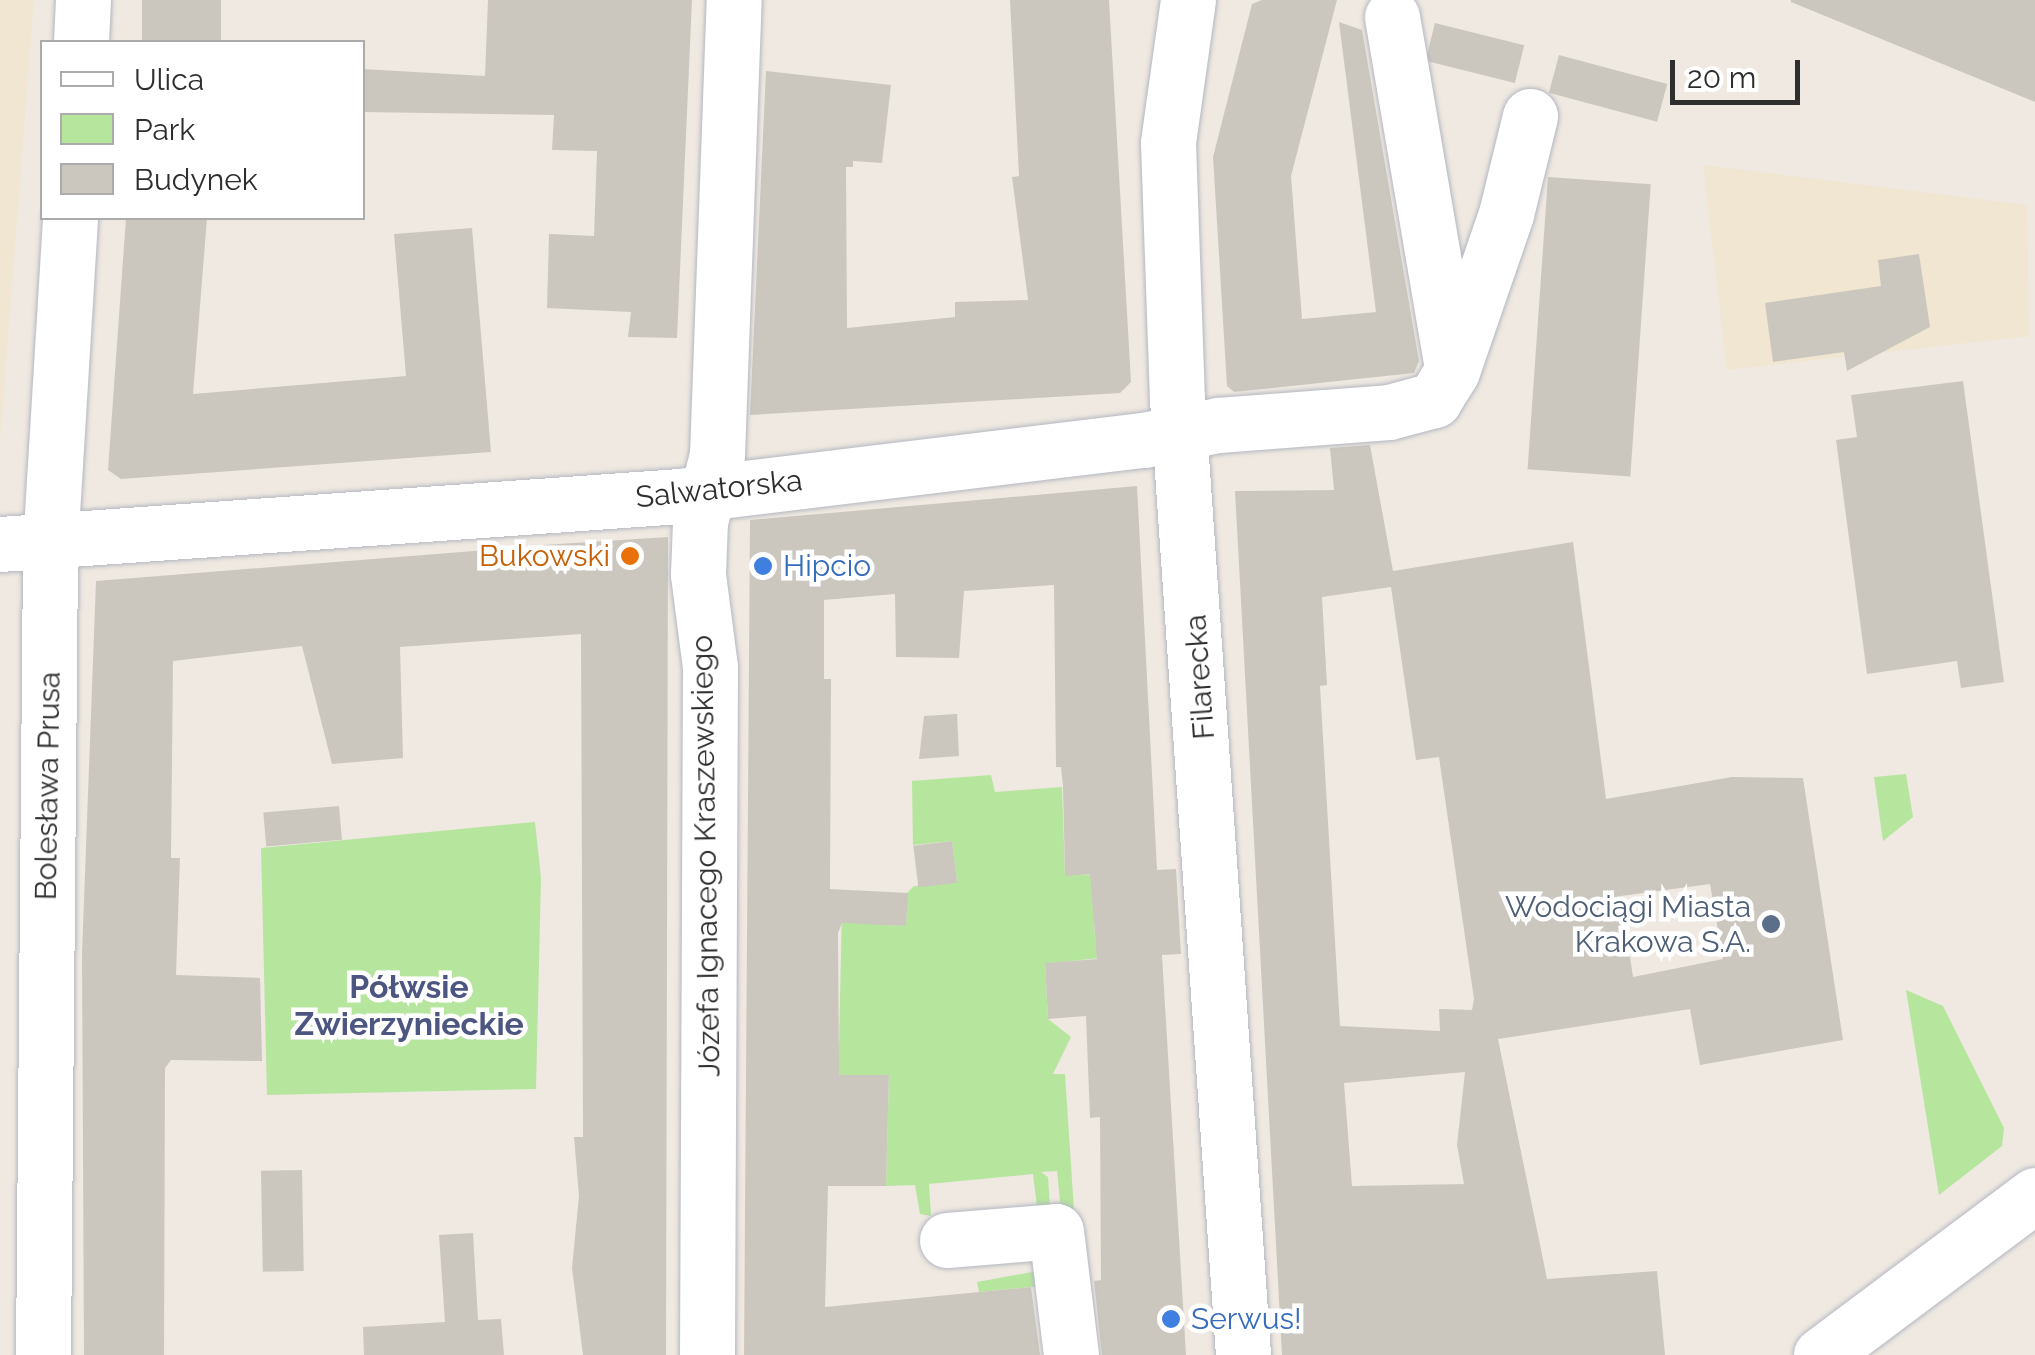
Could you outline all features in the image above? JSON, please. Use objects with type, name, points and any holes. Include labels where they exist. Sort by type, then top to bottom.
[{"type":"street","points":[[80,40],[83,0]]},
{"type":"street","name":"Józefa Ignacego Kraszewskiego","points":[[707,1355],[710,667],[698,574],[717,454],[734,0]]},
{"type":"street","name":"Filarecka","points":[[1188,0],[1168,143],[1180,431],[1243,1355]]},
{"type":"street","points":[[1392,16],[1431,216],[1443,386]]},
{"type":"street","points":[[1443,386],[1506,214],[1530,116]]},
{"type":"street","name":"Bolesława Prusa","points":[[43,1355],[25,545],[70,220]]},
{"type":"street","name":"Salwatorska","points":[[25,545],[708,492],[1180,431],[1389,412],[1443,386]]},
{"type":"street","points":[[1821,1355],[2035,1195]]},
{"type":"street","points":[[947,1240],[1056,1231],[1071,1355]]},
{"type":"shaded area","points":[[0,0],[34,0],[0,441]]},
{"type":"shaded area","points":[[1703,165],[2027,205],[2029,336],[1727,370]]},
{"type":"green space","points":[[1906,774],[1913,817],[1883,841],[1874,777]]},
{"type":"green space","points":[[991,775],[995,792],[1062,787],[1065,875],[1103,874],[1094,927],[1096,943],[1106,943],[1108,957],[1045,964],[1048,1019],[1071,1037],[1053,1074],[1065,1074],[1076,1241],[1062,1221],[1057,1171],[1041,1172],[1048,1177],[1051,1223],[1038,1215],[1033,1174],[929,1184],[931,1216],[920,1214],[915,1185],[886,1186],[889,1075],[830,1075],[839,1042],[842,909],[889,908],[888,925],[906,926],[907,893],[914,886],[957,882],[952,841],[913,845],[912,781]]},
{"type":"green space","points":[[535,822],[541,878],[536,1089],[267,1095],[261,848]]},
{"type":"green space","points":[[1906,990],[1943,1006],[2004,1128],[2002,1146],[1939,1195]]},
{"type":"green space","points":[[1049,1269],[1051,1285],[979,1292],[977,1282]]},
{"type":"building","points":[[142,0],[221,0],[221,40],[142,40]]},
{"type":"building","points":[[488,0],[692,0],[677,338],[628,337],[631,312],[547,308],[549,234],[594,236],[597,151],[552,150],[554,115],[365,112],[365,69],[485,76]]},
{"type":"building","points":[[1010,0],[1109,0],[1131,382],[1120,393],[750,415],[766,71],[891,85],[882,163],[853,161],[853,167],[846,167],[847,328],[955,317],[955,302],[1028,300],[1012,177],[1019,176]]},
{"type":"building","points":[[1262,0],[1337,0],[1291,176],[1302,319],[1376,312],[1339,22],[1362,30],[1419,361],[1414,373],[1234,392],[1227,386],[1213,157],[1252,4]]},
{"type":"building","points":[[2035,0],[2035,102],[1791,2]]},
{"type":"building","points":[[1435,23],[1524,45],[1515,83],[1426,61]]},
{"type":"building","points":[[1559,55],[1667,84],[1657,122],[1549,93]]},
{"type":"building","points":[[1548,177],[1651,184],[1630,476],[1528,469]]},
{"type":"building","points":[[126,220],[207,220],[193,394],[406,376],[394,234],[472,228],[491,452],[121,479],[108,470]]},
{"type":"building","points":[[1919,254],[1930,327],[1847,371],[1844,352],[1773,362],[1765,303],[1881,286],[1878,260]]},
{"type":"building","points":[[1963,381],[2004,682],[1961,688],[1957,661],[1867,674],[1836,440],[1857,437],[1851,395]]},
{"type":"building","points":[[1370,445],[1393,571],[1573,542],[1606,799],[1732,777],[1803,778],[1843,1040],[1700,1065],[1690,1009],[1498,1039],[1547,1279],[1657,1271],[1665,1355],[1282,1355],[1235,491],[1334,490],[1330,448]],"holes":[[[1391,587],[1416,760],[1439,757],[1474,999],[1472,1010],[1439,1009],[1440,1031],[1340,1026],[1320,686],[1327,685],[1322,597]],[[1710,884],[1723,959],[1633,977],[1621,896]],[[1465,1072],[1457,1145],[1464,1184],[1352,1186],[1344,1083]]]},
{"type":"building","points":[[1137,486],[1157,870],[1176,869],[1181,954],[1162,955],[1186,1355],[1102,1355],[1094,1281],[1101,1280],[1100,1117],[1090,1118],[1086,1016],[1048,1019],[1045,963],[1097,959],[1090,874],[1065,876],[1063,787],[1061,767],[1056,767],[1054,585],[964,591],[959,658],[896,657],[895,594],[824,600],[824,679],[831,679],[830,889],[908,893],[906,926],[842,923],[838,933],[839,1075],[889,1075],[886,1186],[828,1186],[825,1307],[1031,1287],[1040,1355],[744,1355],[750,520]]},
{"type":"building","points":[[668,537],[666,1355],[583,1355],[572,1268],[579,1196],[574,1137],[583,1137],[581,634],[400,647],[403,758],[332,764],[302,646],[173,661],[171,858],[180,858],[176,975],[260,978],[262,1061],[171,1060],[165,1068],[164,1355],[84,1355],[82,953],[96,581],[499,549],[500,565],[543,563],[543,545]]},
{"type":"building","points":[[957,714],[959,756],[919,759],[924,716]]},
{"type":"building","points":[[339,806],[342,840],[266,846],[263,813]]},
{"type":"building","points":[[952,841],[957,883],[918,887],[913,846]]},
{"type":"building","points":[[302,1170],[304,1271],[263,1272],[261,1171]]},
{"type":"building","points":[[473,1233],[478,1320],[501,1319],[504,1355],[364,1355],[363,1327],[445,1322],[439,1235]]},
{"type":"place","name":"Bukowski","points":[[630,556]]},
{"type":"place","name":"Hipcio","points":[[763,566]]},
{"type":"place","name":"Wodociągi Miasta Krakowa S.A.","points":[[1771,924]]},
{"type":"place","name":"Serwus!","points":[[1171,1319]]},
{"type":"district","name":"Półwsie Zwierzynieckie","points":[[409,1006]]}]
